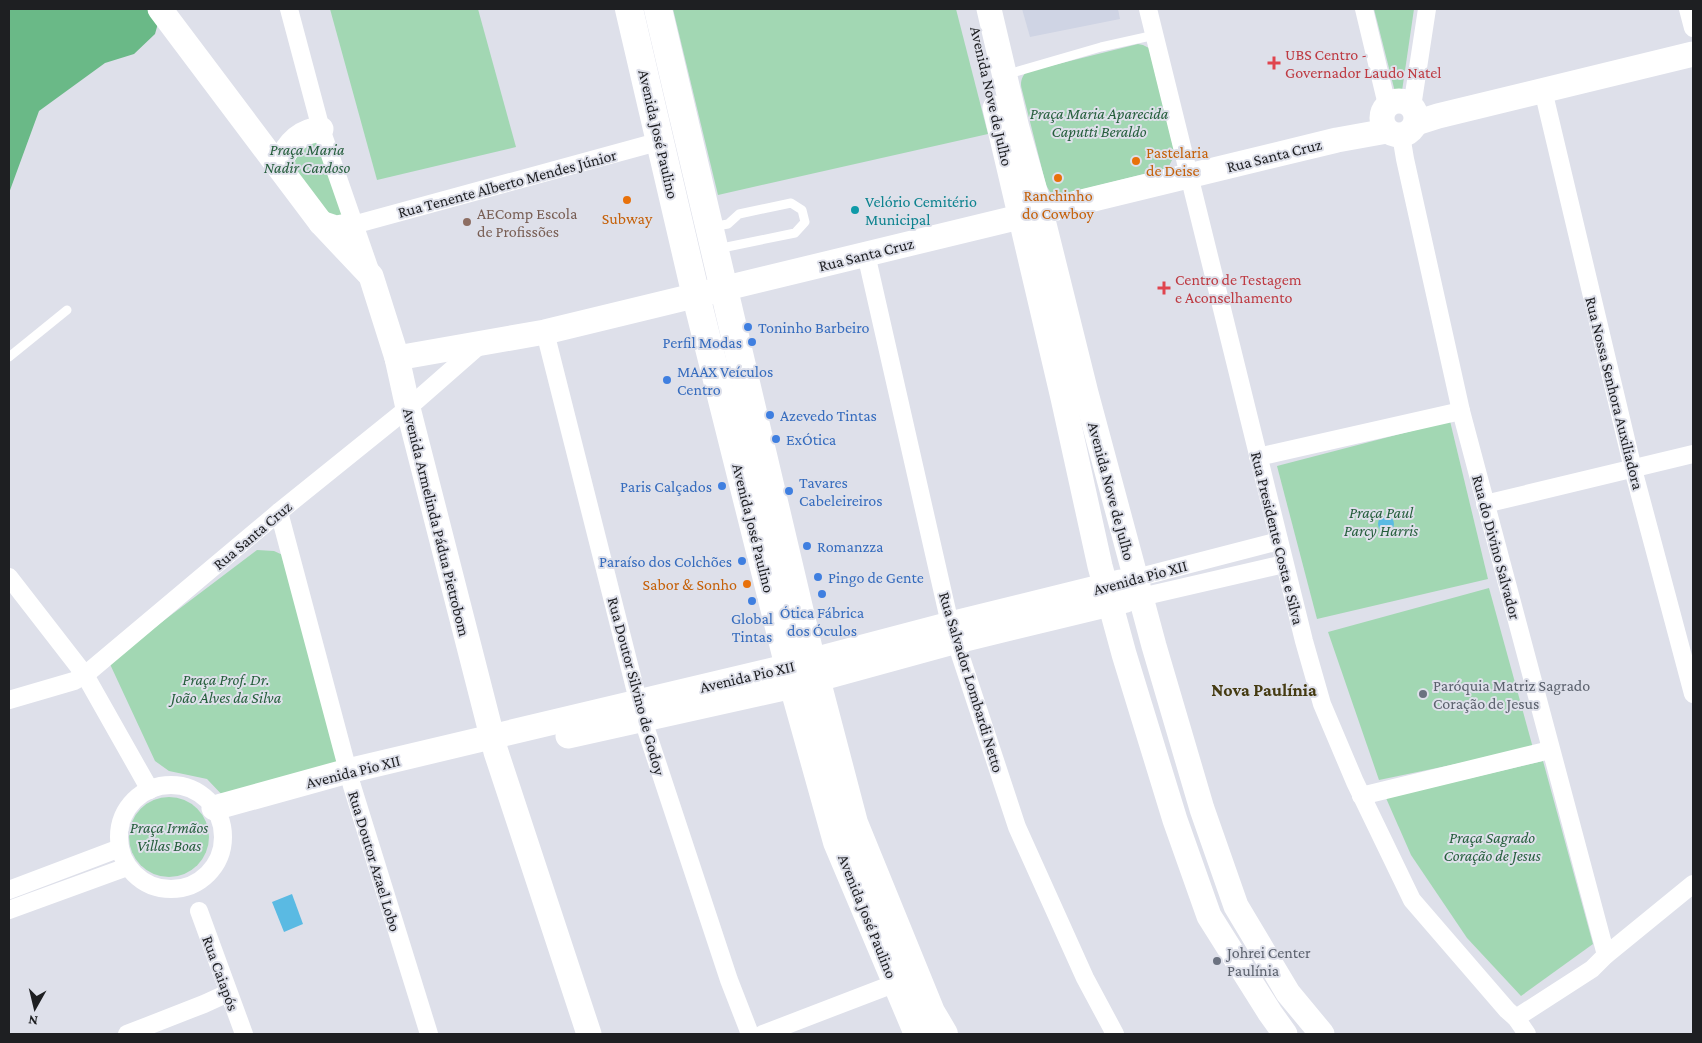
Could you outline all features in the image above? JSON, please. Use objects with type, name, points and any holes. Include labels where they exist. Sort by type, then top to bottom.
[{"type":"main road","name":"Avenida José Paulino","points":[[629,9],[696,296],[802,673],[858,835],[931,1012],[944,1034]]},
{"type":"main road","name":"Avenida José Paulino","points":[[658,9],[723,289],[837,842],[918,1034]]},
{"type":"street","points":[[160,9],[321,223],[372,276]]},
{"type":"street","name":"Avenida Armelinda Pádua Pietrobom","points":[[289,9],[321,129],[372,276],[397,358],[408,408],[495,745],[589,1034]]},
{"type":"street","name":"Avenida Nove de Julho","points":[[972,9],[1031,214],[1086,393],[1154,646],[1202,809],[1236,906],[1288,993],[1322,1034]]},
{"type":"street","name":"Avenida Nove de Julho","points":[[989,9],[1017,128],[1031,214],[1108,596],[1127,664],[1175,820],[1209,916],[1270,1013],[1286,1034]]},
{"type":"street","name":"Rua Presidente Costa e Silva","points":[[1148,9],[1284,564],[1322,704],[1361,796],[1412,900],[1507,1010],[1518,1026],[1527,1034]]},
{"type":"street","name":"Rua do Divino Salvador","points":[[1364,9],[1405,118],[1405,159],[1461,411],[1606,956]]},
{"type":"street","points":[[1405,118],[1427,9]]},
{"type":"street","points":[[1688,9],[1693,28]]},
{"type":"street","name":"Rua Santa Cruz","points":[[397,358],[545,332],[1337,140],[1405,118],[1543,90],[1693,54]]},
{"type":"street","name":"Rua Nossa Senhora Auxiliadora","points":[[1543,90],[1632,469],[1693,694]]},
{"type":"street","points":[[279,165],[287,148],[294,139],[308,132],[321,129]]},
{"type":"street","name":"Rua Tenente Alberto Mendes Júnior","points":[[353,225],[661,142]]},
{"type":"street","points":[[321,223],[336,228],[353,225]]},
{"type":"street","name":"Rua Salvador Lombardi Netto","points":[[866,254],[954,632],[1018,827],[1085,978],[1115,1034]]},
{"type":"street","name":"Rua Doutor Silvino de Godoy","points":[[545,332],[641,711],[729,980],[750,1034]]},
{"type":"street","name":"Rua Santa Cruz","points":[[9,700],[74,681],[85,675],[279,512],[408,408],[481,344]]},
{"type":"street","points":[[1258,457],[1461,411]]},
{"type":"street","points":[[1485,504],[1693,454]]},
{"type":"street","name":"Rua Doutor Azael Lobo","points":[[279,512],[350,779],[430,1034]]},
{"type":"street","name":"Avenida Pio XII","points":[[217,813],[350,779],[802,673],[954,632],[1108,596],[1279,540]]},
{"type":"street","name":"Avenida Pio XII","points":[[1138,587],[1284,564]]},
{"type":"street","points":[[9,577],[85,675],[150,790]]},
{"type":"street","points":[[1361,796],[1550,750]]},
{"type":"street","points":[[163,786],[178,786],[192,790],[204,797],[217,813],[223,835],[221,851],[214,866],[203,878],[189,886],[172,889],[155,886],[140,879],[128,867],[120,848],[118,834],[121,820],[128,807],[137,797],[163,786]]},
{"type":"street","points":[[9,890],[120,848]]},
{"type":"street","points":[[9,910],[128,867]]},
{"type":"street","points":[[1518,1026],[1592,969],[1693,884]]},
{"type":"street","name":"Rua Caiapós","points":[[199,911],[244,1034]]},
{"type":"street","points":[[763,1034],[896,983]]},
{"type":"street","points":[[127,1034],[204,1004],[228,992]]},
{"type":"lane","points":[[1005,75],[1101,47],[1155,35]]},
{"type":"lane","points":[[791,203],[802,210],[804,222],[795,233],[712,239],[739,214],[791,203]]},
{"type":"lane","points":[[9,357],[67,310]]},
{"type":"shaded area","points":[[1022,9],[1118,9],[1120,19],[1030,37]]},
{"type":"green space","points":[[9,9],[162,9],[155,34],[134,54],[105,63],[39,111],[9,193]]},
{"type":"green space","points":[[330,9],[478,9],[516,147],[377,180]]},
{"type":"green space","points":[[673,9],[956,9],[988,134],[718,195]]},
{"type":"green space","points":[[1374,9],[1414,9],[1402,91],[1400,93],[1395,92]]},
{"type":"green space","name":"Praça Maria Aparecida Caputti Beraldo","points":[[1138,44],[1149,48],[1174,150],[1174,156],[1168,168],[1056,196],[1050,192],[1046,185],[1021,87],[1023,76],[1026,72]]},
{"type":"green space","name":"Praça Maria Nadir Cardoso","points":[[318,134],[346,222],[332,222],[286,160]]},
{"type":"green space","name":"Praça Paul Parcy Harris","points":[[1450,421],[1488,579],[1317,619],[1277,466]]},
{"type":"green space","name":"Praça Prof. Dr. João Alves da Silva","points":[[257,550],[274,551],[285,556],[344,769],[226,799],[207,779],[169,771],[155,761],[109,662]]},
{"type":"green space","points":[[1489,588],[1533,748],[1379,780],[1328,632]]},
{"type":"green space","name":"Praça Sagrado Coração de Jesus","points":[[1543,761],[1593,944],[1521,996],[1467,938],[1411,855],[1386,798]]},
{"type":"green space","name":"Praça Irmãos Villas Boas","points":[[169,797],[184,800],[197,809],[206,822],[209,837],[206,852],[197,865],[184,874],[169,877],[154,874],[141,865],[132,852],[129,837],[132,822],[141,809],[154,800]]},
{"type":"water","points":[[1386,516],[1392,518],[1394,524],[1392,530],[1386,532],[1380,530],[1378,524],[1380,518]]},
{"type":"water","points":[[292,894],[303,924],[284,932],[272,902]]},
{"type":"place","name":"UBS Centro - Governador Laudo Natel","points":[[1274,63]]},
{"type":"place","name":"Pastelaria de Deise","points":[[1136,161]]},
{"type":"place","name":"Ranchinho do Cowboy","points":[[1058,178]]},
{"type":"place","name":"Subway","points":[[627,200]]},
{"type":"place","name":"Velório Cemitério Municipal","points":[[855,210]]},
{"type":"place","name":"AEComp Escola de Profissões","points":[[467,222]]},
{"type":"place","name":"Centro de Testagem e Aconselhamento","points":[[1164,288]]},
{"type":"place","name":"Toninho Barbeiro","points":[[748,327]]},
{"type":"place","name":"Perfil Modas","points":[[752,342]]},
{"type":"place","name":"MAAX Veículos Centro","points":[[667,380]]},
{"type":"place","name":"Azevedo Tintas","points":[[770,415]]},
{"type":"place","name":"ExÓtica","points":[[776,439]]},
{"type":"place","name":"Paris Calçados","points":[[722,486]]},
{"type":"place","name":"Tavares Cabeleireiros","points":[[789,491]]},
{"type":"place","name":"Romanzza","points":[[807,546]]},
{"type":"place","name":"Paraíso dos Colchões","points":[[742,561]]},
{"type":"place","name":"Pingo de Gente","points":[[818,577]]},
{"type":"place","name":"Sabor & Sonho","points":[[747,584]]},
{"type":"place","name":"Ótica Fábrica dos Óculos","points":[[822,594]]},
{"type":"place","name":"Global Tintas","points":[[752,601]]},
{"type":"place","name":"Paróquia Matriz Sagrado Coração de Jesus","points":[[1423,694]]},
{"type":"place","name":"Johrei Center Paulínia","points":[[1217,961]]},
{"type":"district","name":"Nova Paulínia","points":[[1264,690]]}]
